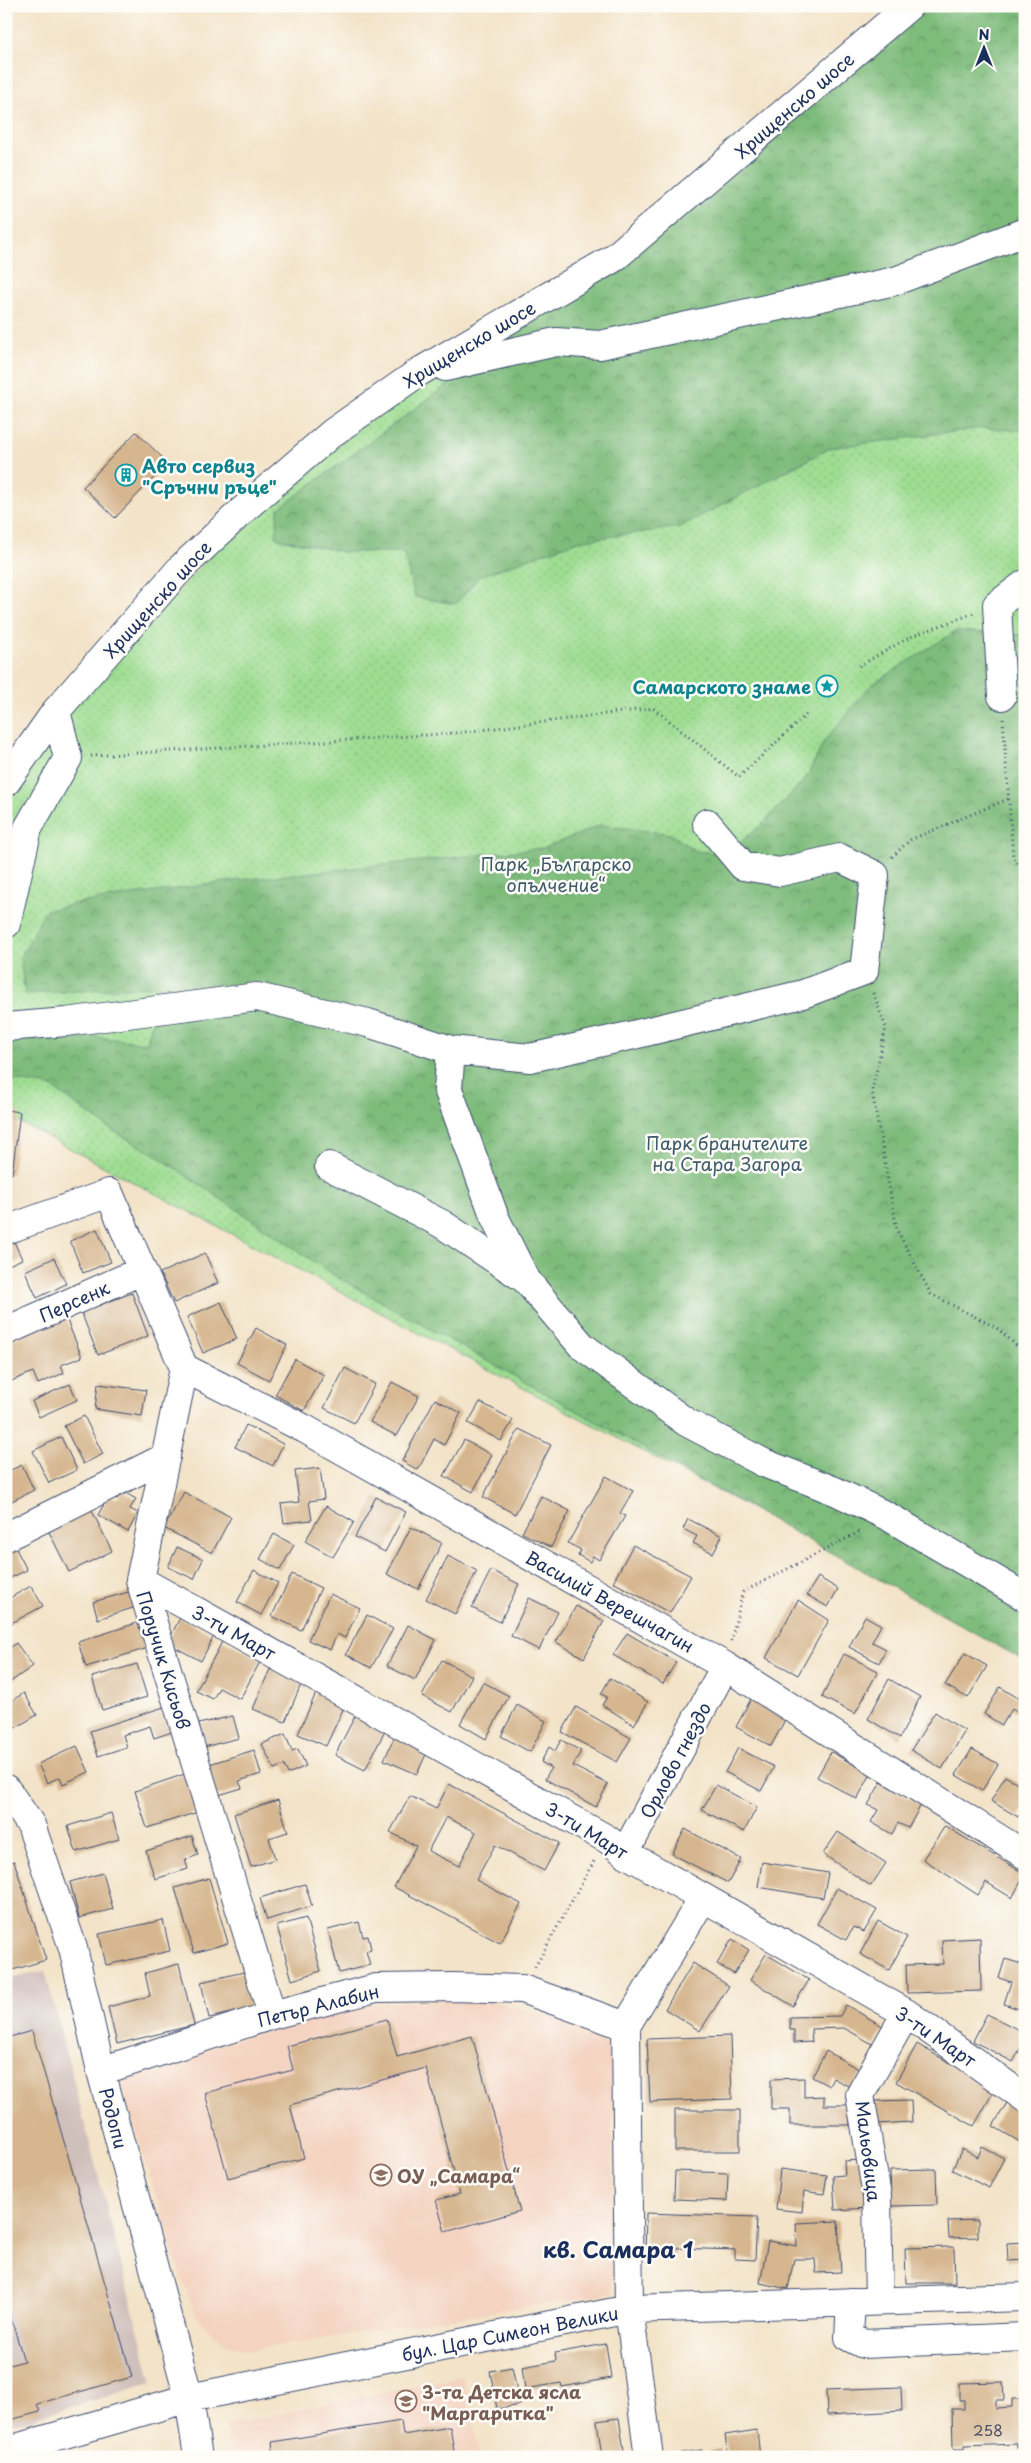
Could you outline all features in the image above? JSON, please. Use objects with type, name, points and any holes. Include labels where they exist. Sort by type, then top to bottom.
[{"type":"street","name":"Хрищенско шосе","points":[[56,711],[181,568],[332,433],[419,372],[614,258],[909,6]]},
{"type":"street","points":[[419,372],[556,342],[600,345],[895,281],[1025,232]]},
{"type":"street","points":[[1002,696],[997,605],[1025,584]]},
{"type":"street","points":[[6,924],[28,828],[68,758],[56,711]]},
{"type":"street","points":[[6,782],[56,711]]},
{"type":"street","points":[[6,1027],[66,1022],[160,1008],[257,997],[368,1023],[451,1050],[530,1058],[803,994],[864,970],[875,875],[840,858],[780,872],[742,866],[707,824]]},
{"type":"street","points":[[451,1050],[448,1089],[496,1218],[526,1280],[582,1346],[686,1422],[764,1463],[835,1490],[888,1517],[1025,1597]]},
{"type":"street","points":[[329,1166],[442,1224],[526,1280]]},
{"type":"street","points":[[6,1230],[109,1193],[184,1368]]},
{"type":"street","name":"Персенк","points":[[6,1331],[141,1271]]},
{"type":"street","name":"Поручик Кисьов","points":[[184,1368],[140,1580],[272,2015]]},
{"type":"street","name":"Василий Верешчагин","points":[[184,1368],[304,1429],[724,1666],[1025,1855]]},
{"type":"street","points":[[6,1537],[166,1457]]},
{"type":"street","name":"3-ти Март","points":[[140,1580],[616,1846],[906,2013],[1025,2098]]},
{"type":"street","name":"Орлово гнездо","points":[[616,1846],[724,1666]]},
{"type":"street","name":"Родопи","points":[[6,1789],[30,1825],[73,1948],[101,2071],[189,2398],[198,2457]]},
{"type":"street","points":[[649,2457],[629,2309],[626,2026],[704,1898]]},
{"type":"street","name":"Петър Алабин","points":[[101,2071],[272,2015],[376,1988],[452,1987],[522,1989],[626,2026]]},
{"type":"street","name":"Мальовица","points":[[879,2301],[877,2196],[860,2095],[906,2013]]},
{"type":"street","name":"бул. Цар Симеон Велики","points":[[6,2451],[189,2398],[629,2309],[1025,2297]]},
{"type":"street","points":[[851,2302],[850,2337],[863,2344],[1025,2337]]},
{"type":"path","points":[[859,666],[910,637],[997,605]]},
{"type":"path","points":[[1002,696],[1013,858],[1025,873]]},
{"type":"path","points":[[68,758],[457,732],[653,708],[739,777],[808,713]]},
{"type":"path","points":[[875,875],[910,840],[1008,799]]},
{"type":"path","points":[[864,970],[886,1027],[872,1091],[897,1230],[931,1294],[997,1328],[1025,1353]]},
{"type":"path","points":[[724,1666],[743,1592],[888,1517]]},
{"type":"path","points":[[522,1989],[616,1846]]},
{"type":"shaded area","points":[[45,1971],[152,2383],[6,2426],[6,1980]]},
{"type":"shaded area","name":"ОУ „Самара“","points":[[483,1998],[612,2034],[612,2293],[249,2350],[232,2346],[213,2335],[197,2317],[180,2275],[119,2075],[361,2003]]},
{"type":"shaded area","name":"3-та Детска ясла \"Маргаритка\"","points":[[462,2376],[480,2457],[230,2457],[225,2425]]},
{"type":"green space","points":[[932,6],[1025,6],[1025,431],[982,428],[830,448],[680,527],[578,541],[480,576],[456,604],[415,597],[403,552],[344,552],[276,538],[278,509],[648,238]]},
{"type":"green space","name":"Парк „Българско опълчение“","points":[[1025,6],[1025,1653],[6,1115],[6,806],[55,727],[242,521],[388,405],[769,186]]},
{"type":"green space","name":"Парк бранителите на Стара Загора","points":[[956,631],[1025,635],[1025,1661],[337,1277],[157,1156],[107,1127],[50,1086],[6,1079],[6,1026],[147,1043],[161,986],[25,994],[20,958],[45,911],[78,903],[239,880],[544,848],[601,825],[670,834],[696,851],[726,854],[763,824],[806,778],[825,740],[871,685]]},
{"type":"building","name":"Авто сервиз \"Сръчни ръце\"","points":[[136,432],[168,463],[115,518],[83,487]]},
{"type":"building","points":[[6,1110],[20,1112],[12,1174],[6,1173]]},
{"type":"building","points":[[97,1229],[111,1262],[83,1273],[70,1241]]},
{"type":"building","points":[[11,1235],[22,1259],[9,1265],[6,1258],[6,1237]]},
{"type":"building","points":[[205,1253],[218,1283],[174,1303],[160,1273]]},
{"type":"building","points":[[54,1258],[66,1284],[37,1298],[25,1271]]},
{"type":"building","points":[[132,1293],[148,1336],[98,1355],[81,1312]]},
{"type":"building","points":[[221,1302],[237,1339],[203,1353],[187,1317]]},
{"type":"building","points":[[66,1318],[82,1357],[61,1365],[64,1373],[38,1384],[33,1372],[9,1382],[6,1375],[6,1342]]},
{"type":"building","points":[[256,1328],[287,1345],[269,1380],[237,1363]]},
{"type":"building","points":[[295,1359],[324,1375],[304,1411],[275,1395]]},
{"type":"building","points":[[345,1368],[375,1384],[354,1423],[324,1408]]},
{"type":"building","points":[[392,1382],[419,1396],[397,1436],[370,1422]]},
{"type":"building","points":[[70,1384],[77,1400],[39,1417],[32,1401]]},
{"type":"building","points":[[98,1384],[146,1390],[142,1416],[95,1409]]},
{"type":"building","points":[[435,1399],[461,1413],[444,1445],[434,1439],[418,1470],[402,1461]]},
{"type":"building","points":[[480,1402],[513,1420],[501,1441],[468,1423]]},
{"type":"building","points":[[84,1416],[103,1454],[83,1464],[64,1426]]},
{"type":"building","points":[[246,1425],[283,1444],[273,1466],[235,1447]]},
{"type":"building","points":[[519,1429],[551,1445],[515,1514],[483,1497]]},
{"type":"building","points":[[61,1437],[77,1470],[49,1483],[33,1451]]},
{"type":"building","points":[[464,1440],[492,1455],[473,1492],[444,1476]]},
{"type":"building","points":[[22,1465],[34,1490],[6,1504],[6,1472]]},
{"type":"building","points":[[320,1468],[324,1499],[309,1501],[312,1520],[284,1523],[281,1504],[299,1502],[295,1471]]},
{"type":"building","points":[[606,1476],[633,1491],[620,1513],[625,1516],[599,1560],[593,1556],[590,1562],[578,1555],[581,1550],[568,1543]]},
{"type":"building","points":[[122,1491],[136,1499],[130,1509],[138,1513],[128,1532],[98,1515],[109,1495],[117,1499]]},
{"type":"building","points":[[184,1492],[231,1517],[212,1553],[164,1528]]},
{"type":"building","points":[[541,1496],[570,1511],[551,1547],[522,1533]]},
{"type":"building","points":[[376,1497],[406,1512],[385,1552],[355,1537]]},
{"type":"building","points":[[326,1506],[354,1522],[333,1557],[305,1541]]},
{"type":"building","points":[[91,1509],[112,1551],[69,1572],[48,1530]]},
{"type":"building","points":[[688,1519],[722,1536],[713,1553],[693,1543],[697,1536],[683,1529]]},
{"type":"building","points":[[411,1527],[442,1543],[418,1589],[387,1574]]},
{"type":"building","points":[[274,1534],[294,1545],[280,1570],[260,1559]]},
{"type":"building","points":[[633,1545],[691,1576],[670,1613],[613,1582]]},
{"type":"building","points":[[15,1547],[27,1570],[6,1580],[6,1551]]},
{"type":"building","points":[[177,1547],[203,1559],[194,1579],[168,1567]]},
{"type":"building","points":[[448,1556],[477,1571],[455,1614],[426,1599]]},
{"type":"building","points":[[254,1570],[278,1583],[261,1615],[237,1602]]},
{"type":"building","points":[[491,1570],[519,1584],[500,1622],[472,1608]]},
{"type":"building","points":[[292,1574],[321,1588],[301,1630],[272,1616]]},
{"type":"building","points":[[818,1577],[838,1589],[828,1607],[807,1595]]},
{"type":"building","points":[[31,1586],[43,1606],[6,1626],[6,1600]]},
{"type":"building","points":[[132,1591],[136,1607],[98,1619],[93,1602]]},
{"type":"building","points":[[330,1594],[360,1608],[345,1638],[337,1634],[330,1650],[308,1640]]},
{"type":"building","points":[[529,1598],[558,1612],[539,1650],[511,1636]]},
{"type":"building","points":[[798,1600],[829,1620],[798,1675],[766,1658]]},
{"type":"building","points":[[576,1606],[604,1621],[584,1658],[556,1642]]},
{"type":"building","points":[[367,1615],[393,1629],[371,1668],[346,1654]]},
{"type":"building","points":[[865,1616],[881,1625],[872,1642],[886,1649],[879,1663],[849,1647]]},
{"type":"building","points":[[180,1618],[214,1636],[201,1661],[167,1643]]},
{"type":"building","points":[[140,1622],[148,1648],[86,1667],[78,1642]]},
{"type":"building","points":[[408,1625],[436,1640],[415,1680],[387,1666]]},
{"type":"building","points":[[627,1633],[676,1662],[663,1684],[613,1655]]},
{"type":"building","points":[[223,1640],[261,1660],[240,1699],[219,1688],[213,1699],[196,1691]]},
{"type":"building","points":[[16,1643],[33,1666],[6,1685],[6,1651]]},
{"type":"building","points":[[965,1653],[987,1666],[968,1698],[945,1685]]},
{"type":"building","points":[[844,1654],[878,1671],[855,1714],[822,1697]]},
{"type":"building","points":[[442,1660],[472,1676],[452,1712],[422,1696]]},
{"type":"building","points":[[137,1664],[147,1697],[102,1710],[92,1677]]},
{"type":"building","points":[[270,1669],[302,1682],[285,1722],[253,1709]]},
{"type":"building","points":[[610,1678],[648,1702],[634,1725],[602,1705],[607,1697],[601,1694]]},
{"type":"building","points":[[889,1679],[920,1697],[900,1738],[868,1719]]},
{"type":"building","points":[[483,1682],[509,1696],[486,1739],[460,1724]]},
{"type":"building","points":[[1000,1687],[1018,1698],[1025,1688],[1025,1717],[1012,1709],[1002,1725],[984,1714]]},
{"type":"building","points":[[24,1693],[37,1715],[10,1731],[6,1725],[6,1704]]},
{"type":"building","points":[[316,1693],[345,1705],[326,1746],[298,1734]]},
{"type":"building","points":[[751,1699],[786,1718],[771,1746],[736,1727]]},
{"type":"building","points":[[517,1705],[546,1721],[530,1752],[501,1736]]},
{"type":"building","points":[[167,1706],[175,1731],[154,1738],[150,1726],[123,1735],[127,1747],[98,1756],[90,1731]]},
{"type":"building","points":[[576,1707],[631,1738],[617,1762],[562,1732]]},
{"type":"building","points":[[935,1712],[965,1731],[942,1769],[911,1750]]},
{"type":"building","points":[[356,1714],[386,1729],[365,1770],[335,1755]]},
{"type":"building","points":[[233,1716],[239,1738],[200,1748],[194,1725]]},
{"type":"building","points":[[285,1734],[292,1751],[298,1749],[306,1766],[288,1774],[284,1765],[274,1769],[262,1744]]},
{"type":"building","points":[[395,1736],[428,1750],[417,1774],[384,1760]]},
{"type":"building","points":[[561,1740],[581,1751],[573,1766],[608,1784],[596,1807],[545,1779],[551,1768],[541,1762],[549,1747],[555,1751]]},
{"type":"building","points":[[77,1746],[89,1772],[63,1784],[60,1777],[47,1783],[38,1764]]},
{"type":"building","points":[[738,1748],[774,1767],[761,1791],[725,1772]]},
{"type":"building","points":[[972,1749],[998,1764],[982,1791],[956,1775]]},
{"type":"building","points":[[254,1750],[261,1774],[239,1781],[242,1788],[212,1797],[203,1766]]},
{"type":"building","points":[[831,1752],[871,1774],[857,1799],[817,1777]]},
{"type":"building","points":[[185,1774],[198,1812],[147,1828],[135,1791]]},
{"type":"building","points":[[1005,1776],[1025,1787],[1025,1806],[1018,1817],[991,1801]]},
{"type":"building","points":[[881,1782],[921,1805],[908,1828],[898,1823],[892,1834],[871,1822],[878,1810],[868,1805]]},
{"type":"building","points":[[449,1784],[559,1843],[544,1871],[495,1845],[476,1880],[521,1904],[500,1943],[394,1887],[416,1846],[390,1832],[410,1796],[436,1809]],"holes":[[[446,1817],[476,1832],[459,1866],[428,1851]]]},
{"type":"building","points":[[716,1785],[757,1807],[744,1832],[702,1810]]},
{"type":"building","points":[[278,1800],[288,1832],[269,1838],[275,1859],[251,1867],[234,1814]]},
{"type":"building","points":[[111,1813],[119,1839],[76,1852],[68,1826]]},
{"type":"building","points":[[945,1826],[1025,1874],[1012,1898],[986,1882],[978,1895],[923,1859]]},
{"type":"building","points":[[685,1829],[741,1859],[728,1883],[672,1854]]},
{"type":"building","points":[[838,1832],[886,1863],[871,1886],[823,1854]]},
{"type":"building","points":[[192,1836],[198,1855],[185,1860],[188,1869],[155,1879],[146,1851]]},
{"type":"building","points":[[14,1861],[46,1960],[6,1972],[6,1863]]},
{"type":"building","points":[[762,1862],[828,1873],[823,1898],[758,1887]]},
{"type":"building","points":[[103,1873],[113,1909],[79,1918],[70,1882]]},
{"type":"building","points":[[209,1878],[228,1943],[194,1953],[175,1888]]},
{"type":"building","points":[[305,1884],[312,1906],[267,1920],[260,1898]]},
{"type":"building","points":[[837,1888],[877,1910],[864,1932],[853,1927],[846,1940],[817,1924]]},
{"type":"building","points":[[306,1918],[321,1971],[292,1980],[277,1926]]},
{"type":"building","points":[[163,1920],[170,1951],[106,1965],[99,1934]]},
{"type":"building","points":[[878,1921],[907,1937],[889,1970],[860,1954]]},
{"type":"building","points":[[359,1922],[363,1937],[368,1936],[371,1949],[366,1951],[370,1965],[339,1973],[328,1930]]},
{"type":"building","points":[[980,1938],[981,1991],[907,1993],[906,1965],[943,1964],[942,1940]]},
{"type":"building","points":[[732,1939],[749,1950],[734,1974],[717,1964]]},
{"type":"building","points":[[766,1954],[809,1980],[793,2006],[750,1980]]},
{"type":"building","points":[[1005,1959],[1025,1965],[1025,2011],[1004,2004],[1011,1982],[999,1978]]},
{"type":"building","points":[[693,1963],[729,1986],[700,2031],[665,2009]]},
{"type":"building","points":[[179,1964],[194,2025],[117,2044],[108,2007],[150,1996],[145,1973]]},
{"type":"building","points":[[248,1971],[256,2007],[209,2018],[201,1982]]},
{"type":"building","points":[[846,2005],[884,2027],[874,2045],[844,2028],[811,2029],[812,2042],[794,2043],[794,2030],[790,2030],[790,2017],[840,2016]]},
{"type":"building","points":[[987,2014],[1025,2033],[1025,2040],[1013,2062],[973,2041]]},
{"type":"building","points":[[387,2019],[397,2057],[472,2036],[520,2211],[445,2232],[436,2200],[460,2194],[426,2068],[290,2105],[304,2158],[228,2178],[205,2093],[293,2070],[287,2046]]},
{"type":"building","points":[[32,2031],[132,2377],[37,2404],[40,2412],[6,2421],[6,2366],[24,2361],[6,2301],[6,2038]]},
{"type":"building","points":[[730,2036],[732,2099],[650,2102],[647,2039]]},
{"type":"building","points":[[917,2044],[995,2089],[974,2126],[896,2082]]},
{"type":"building","points":[[826,2051],[862,2071],[852,2088],[833,2078],[829,2086],[812,2077]]},
{"type":"building","points":[[804,2078],[804,2097],[824,2096],[824,2105],[850,2105],[850,2125],[790,2125],[790,2109],[771,2109],[771,2079]]},
{"type":"building","points":[[911,2100],[912,2122],[877,2124],[876,2101]]},
{"type":"building","points":[[1008,2101],[1025,2112],[1025,2145],[993,2126]]},
{"type":"building","points":[[675,2110],[740,2110],[740,2151],[675,2151]]},
{"type":"building","points":[[982,2147],[1004,2158],[989,2188],[952,2170],[962,2149],[978,2157]]},
{"type":"building","points":[[861,2160],[869,2208],[835,2210],[833,2176],[845,2175],[844,2161]]},
{"type":"building","points":[[780,2169],[827,2175],[824,2194],[804,2191],[802,2212],[776,2209]]},
{"type":"building","points":[[936,2169],[937,2205],[891,2206],[890,2170]]},
{"type":"building","points":[[675,2171],[728,2173],[727,2201],[674,2199]]},
{"type":"building","points":[[646,2213],[757,2217],[755,2260],[735,2259],[735,2250],[675,2248],[675,2256],[645,2255]]},
{"type":"building","points":[[978,2220],[978,2237],[949,2238],[948,2221]]},
{"type":"building","points":[[838,2221],[841,2272],[816,2273],[815,2259],[794,2259],[788,2289],[760,2283],[768,2241],[797,2246],[796,2223]]},
{"type":"building","points":[[1025,2242],[1025,2260],[1008,2261],[1007,2243]]},
{"type":"building","points":[[954,2247],[955,2283],[906,2283],[905,2248]]},
{"type":"building","points":[[606,2344],[611,2378],[562,2387],[561,2383],[525,2389],[522,2367],[556,2361],[555,2353]]},
{"type":"building","points":[[512,2367],[520,2405],[497,2409],[490,2371]]},
{"type":"building","points":[[1003,2382],[1004,2400],[996,2400],[996,2408],[1012,2407],[1012,2399],[1022,2399],[1022,2413],[1025,2413],[1025,2448],[1017,2448],[1017,2444],[964,2446],[964,2449],[953,2449],[952,2409],[964,2409],[964,2400],[959,2400],[959,2383]]},
{"type":"building","points":[[901,2387],[902,2411],[827,2415],[826,2390]]},
{"type":"building","points":[[619,2418],[625,2457],[602,2457],[597,2421]]},
{"type":"building","points":[[401,2421],[403,2435],[450,2427],[455,2457],[274,2457],[272,2442]]},
{"type":"building","points":[[757,2430],[760,2457],[728,2457],[725,2435]]},
{"type":"building","points":[[702,2450],[702,2457],[680,2457],[680,2453]]},
{"type":"building","points":[[721,2450],[722,2457],[710,2457],[710,2451]]},
{"type":"place","name":"Авто сервиз \"Сръчни ръце\"","points":[[126,475]]},
{"type":"place","name":"Самарското знаме","points":[[827,686]]},
{"type":"place","name":"ОУ „Самара“","points":[[381,2175]]},
{"type":"place","name":"3-та Детска ясла \"Маргаритка\"","points":[[406,2401]]},
{"type":"district","name":"кв. Самара 1","points":[[618,2248]]}]
